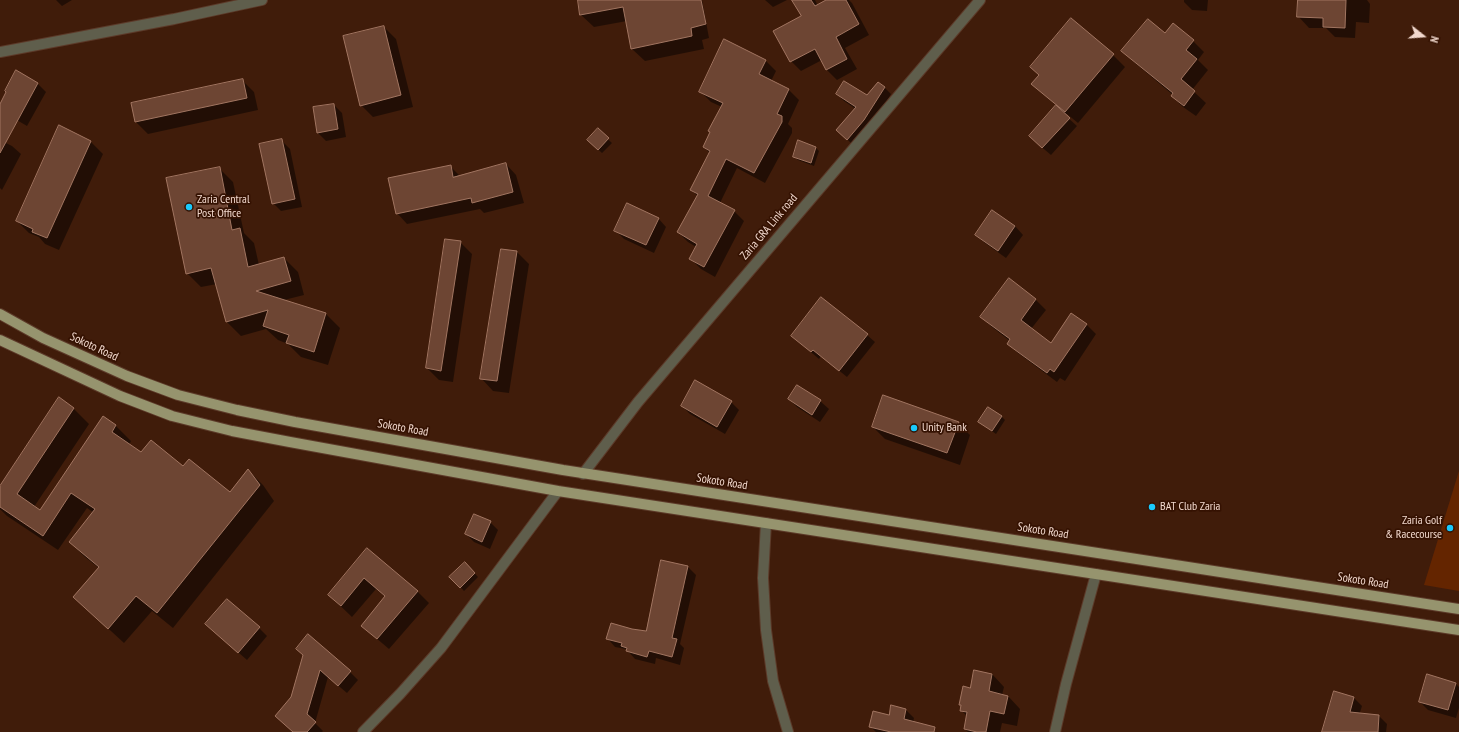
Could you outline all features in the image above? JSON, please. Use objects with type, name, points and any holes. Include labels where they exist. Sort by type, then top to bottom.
[{"type":"main road","name":"Sokoto Road","points":[[0,314],[44,338],[127,376],[178,395],[237,410],[295,422],[583,474],[1459,609]]},
{"type":"main road","points":[[0,340],[120,396],[172,416],[232,431],[558,491],[1459,630]]},
{"type":"street","points":[[0,52],[174,19],[262,0]]},
{"type":"street","name":"Zaria GRA Link road","points":[[583,474],[643,396],[980,0]]},
{"type":"street","points":[[363,732],[400,694],[441,648],[558,491]]},
{"type":"street","points":[[766,523],[763,578],[766,630],[773,681],[788,732]]},
{"type":"street","points":[[1055,732],[1066,684],[1096,574]]},
{"type":"shaded area","name":"Zaria Golf & Racecourse","points":[[1459,471],[1459,591],[1424,585]]},
{"type":"building","points":[[578,0],[701,0],[706,24],[691,28],[692,36],[631,49],[623,7],[580,15]]},
{"type":"building","points":[[792,0],[811,0],[815,6],[826,0],[846,0],[859,24],[836,37],[847,59],[826,70],[815,49],[790,62],[773,31],[801,16]]},
{"type":"building","points":[[1298,0],[1346,0],[1345,28],[1323,27],[1323,18],[1297,17]]},
{"type":"building","points":[[1071,18],[1114,54],[1065,112],[1031,84],[1039,75],[1030,67]]},
{"type":"building","points":[[1148,19],[1165,33],[1173,23],[1194,40],[1186,50],[1197,59],[1181,79],[1195,91],[1184,106],[1171,96],[1173,93],[1121,51]]},
{"type":"building","points":[[384,26],[401,95],[360,106],[343,36]]},
{"type":"building","points":[[724,39],[766,60],[759,74],[789,89],[777,114],[782,116],[782,122],[754,173],[726,159],[708,196],[735,210],[704,267],[689,259],[697,244],[677,232],[698,194],[690,190],[710,151],[703,147],[710,132],[708,131],[723,103],[699,92]]},
{"type":"building","points":[[16,70],[38,83],[0,153],[0,104]]},
{"type":"building","points":[[243,79],[247,98],[135,122],[131,103]]},
{"type":"building","points":[[844,81],[867,95],[878,82],[885,87],[864,120],[847,140],[836,130],[856,107],[836,94]]},
{"type":"building","points":[[334,104],[338,129],[317,133],[313,107]]},
{"type":"building","points":[[1056,105],[1070,118],[1042,148],[1029,136]]},
{"type":"building","points":[[59,125],[91,141],[47,238],[32,232],[33,229],[16,221]]},
{"type":"building","points":[[598,128],[609,138],[598,150],[587,140]]},
{"type":"building","points":[[282,139],[295,199],[272,204],[259,144]]},
{"type":"building","points":[[798,140],[816,147],[811,163],[793,157]]},
{"type":"building","points":[[506,163],[513,192],[472,203],[471,198],[396,214],[388,178],[451,165],[453,177]]},
{"type":"building","points":[[220,167],[232,230],[240,228],[248,267],[284,257],[291,281],[256,291],[326,313],[314,352],[286,343],[289,335],[263,326],[268,310],[226,322],[211,268],[186,274],[166,178]]},
{"type":"building","points":[[627,203],[659,218],[646,245],[614,231]]},
{"type":"building","points":[[992,210],[1015,226],[998,251],[975,235]]},
{"type":"building","points":[[445,239],[461,241],[441,371],[426,368]]},
{"type":"building","points":[[501,249],[517,251],[497,381],[480,379]]},
{"type":"building","points":[[1009,278],[1036,299],[1021,320],[1051,343],[1071,313],[1087,324],[1054,372],[1050,369],[1047,373],[1007,344],[1010,339],[980,317]]},
{"type":"building","points":[[821,297],[868,334],[839,371],[813,350],[811,352],[791,336]]},
{"type":"building","points":[[695,380],[732,401],[717,427],[681,406]]},
{"type":"building","points":[[797,385],[821,400],[812,415],[788,399]]},
{"type":"building","points":[[883,395],[959,422],[947,453],[872,427]]},
{"type":"building","points":[[59,397],[74,408],[17,494],[40,510],[103,416],[116,425],[112,432],[141,452],[151,440],[183,466],[189,459],[230,492],[248,469],[260,485],[157,613],[136,596],[108,629],[73,597],[99,567],[69,542],[95,509],[71,493],[43,536],[0,507],[0,486]]},
{"type":"building","points":[[988,407],[1002,416],[992,431],[978,422]]},
{"type":"building","points":[[474,514],[491,521],[482,542],[465,534]]},
{"type":"building","points":[[367,548],[418,591],[377,639],[361,626],[385,596],[364,578],[341,606],[328,595]]},
{"type":"building","points":[[661,560],[688,566],[672,638],[677,639],[672,657],[649,651],[647,657],[626,651],[627,648],[621,646],[622,643],[606,639],[611,623],[646,631]]},
{"type":"building","points":[[465,562],[475,573],[460,588],[449,577]]},
{"type":"building","points":[[227,599],[260,627],[238,653],[205,624]]},
{"type":"building","points":[[308,634],[351,671],[338,686],[320,670],[307,714],[316,722],[307,732],[293,732],[275,716],[291,697],[303,655],[296,649]]},
{"type":"building","points":[[974,670],[992,674],[989,691],[1008,696],[1004,714],[990,711],[986,732],[977,732],[964,729],[967,712],[960,711],[961,705],[959,705],[963,686],[970,688]]},
{"type":"building","points":[[1427,674],[1456,683],[1448,710],[1419,702]]},
{"type":"building","points":[[1334,691],[1354,697],[1350,712],[1379,715],[1378,732],[1322,732]]},
{"type":"building","points":[[891,705],[906,709],[904,719],[935,727],[934,732],[891,732],[869,727],[873,711],[889,715]]},
{"type":"place","name":"Zaria Central Post Office","points":[[189,207]]},
{"type":"place","name":"Unity Bank","points":[[914,428]]},
{"type":"place","name":"BAT Club Zaria","points":[[1152,507]]},
{"type":"place","name":"Zaria Golf & Racecourse","points":[[1450,528]]}]
